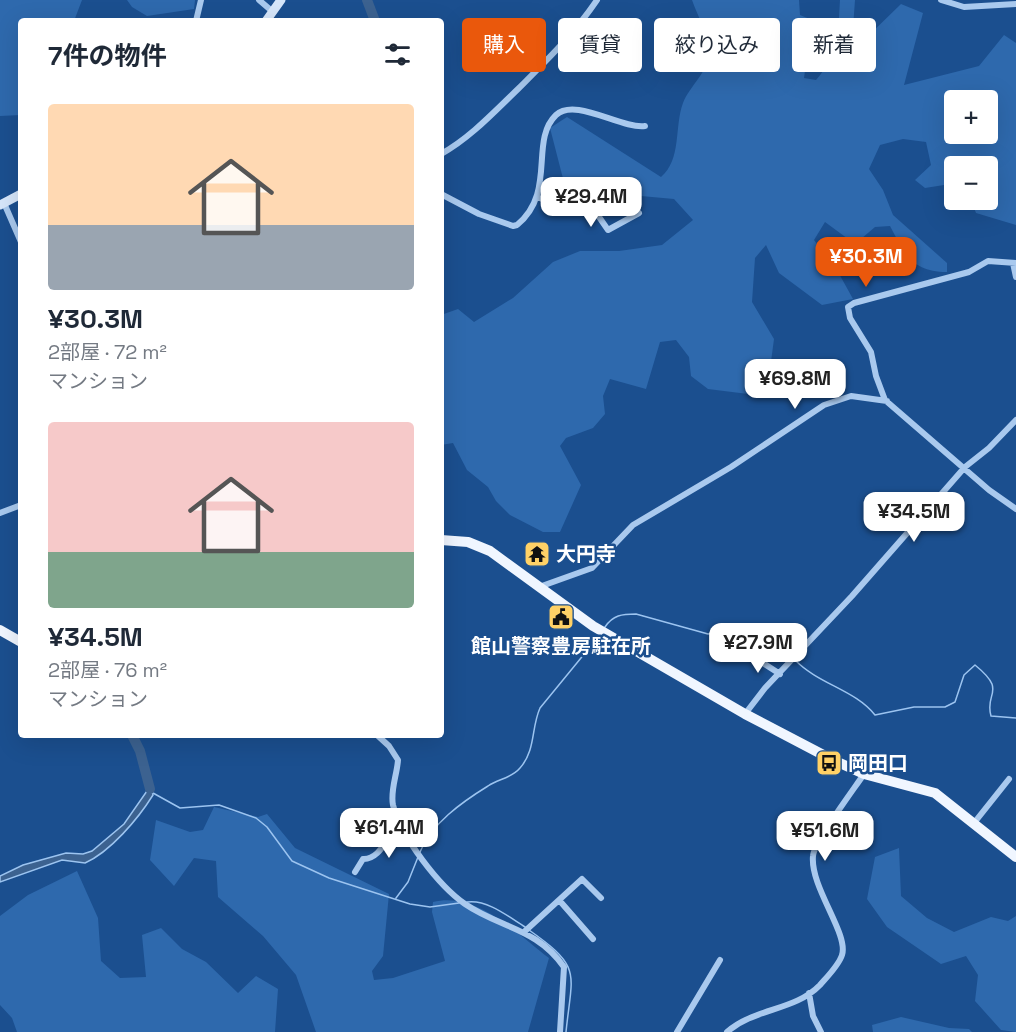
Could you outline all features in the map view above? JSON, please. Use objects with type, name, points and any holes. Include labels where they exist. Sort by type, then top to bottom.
[{"type":"main road","points":[[268,18],[281,0]]},
{"type":"main road","points":[[2,204],[18,196]]},
{"type":"main road","points":[[444,540],[456,539],[478,545],[593,626],[746,714],[864,774],[926,789],[948,802],[1016,857]]},
{"type":"main road","points":[[0,630],[18,640]]},
{"type":"street","points":[[197,18],[201,0]]},
{"type":"street","points":[[259,0],[273,12]]},
{"type":"street","points":[[444,152],[477,128],[544,64],[572,35],[597,0]]},
{"type":"street","points":[[941,0],[964,7],[1016,4]]},
{"type":"street","points":[[444,196],[478,214],[513,226],[523,220],[537,197],[542,182],[545,132],[560,112],[567,109],[591,113],[632,126],[645,126]]},
{"type":"street","points":[[537,197],[566,208],[582,205],[597,214],[608,230],[639,213]]},
{"type":"street","points":[[2,204],[18,236]]},
{"type":"street","points":[[1016,277],[1014,263],[988,261],[969,272],[854,303],[848,307],[850,318],[871,352],[876,376],[888,401],[989,490],[1016,509]]},
{"type":"street","points":[[538,587],[592,568],[633,525],[731,467],[830,401],[851,396],[888,401]]},
{"type":"street","points":[[746,714],[765,688],[798,655],[965,467],[989,448],[1016,420]]},
{"type":"street","points":[[0,513],[18,506]]},
{"type":"street","points":[[749,654],[780,674]]},
{"type":"street","points":[[380,738],[398,760],[392,795],[401,824],[426,862],[466,905],[527,929],[551,950],[564,967],[560,1032]]},
{"type":"street","points":[[727,1032],[745,1018],[809,993],[840,959],[843,949],[813,875],[813,852],[864,774]]},
{"type":"street","points":[[974,823],[1010,779]]},
{"type":"street","points":[[354,872],[363,859],[370,859],[377,854],[401,824]]},
{"type":"street","points":[[527,929],[582,879],[601,898]]},
{"type":"street","points":[[559,900],[593,939]]},
{"type":"street","points":[[677,1032],[720,960]]},
{"type":"street","points":[[809,993],[813,1016],[821,1032]]},
{"type":"shaded area","points":[[0,0],[82,0],[75,18],[18,18],[18,115],[0,116]]},
{"type":"shaded area","points":[[127,0],[195,0],[194,9],[147,16],[132,7]]},
{"type":"shaded area","points":[[692,0],[799,0],[800,15],[807,18],[792,18],[792,72],[805,72],[804,78],[816,80],[822,72],[876,72],[876,28],[901,4],[923,13],[904,85],[979,66],[1004,35],[1016,43],[1016,225],[976,213],[975,210],[998,210],[998,156],[944,156],[944,185],[925,188],[915,180],[931,165],[926,142],[903,139],[880,145],[869,169],[883,190],[893,215],[947,263],[947,272],[925,269],[911,260],[890,226],[875,227],[855,244],[825,222],[814,240],[837,270],[853,299],[822,305],[779,273],[766,245],[755,258],[752,302],[774,339],[770,369],[748,394],[708,389],[691,376],[689,357],[676,340],[660,342],[646,389],[610,379],[603,396],[605,414],[593,428],[566,438],[560,446],[581,485],[560,532],[543,532],[510,515],[496,501],[488,487],[467,470],[453,443],[444,444],[444,314],[458,309],[474,322],[513,298],[553,262],[580,251],[619,251],[662,245],[693,220],[674,199],[641,196],[596,209],[568,198],[550,128],[567,117],[661,177],[668,170],[675,152],[680,112],[686,96],[702,72],[780,72],[780,18],[699,18]]},
{"type":"shaded area","points":[[840,0],[855,0],[854,18],[839,18]]},
{"type":"shaded area","points":[[147,778],[153,795],[123,834],[104,851],[85,863],[62,860],[0,882],[0,876],[23,865],[66,853],[83,854],[92,851],[124,824],[147,791]]},
{"type":"shaded area","points":[[214,807],[258,817],[267,814],[295,848],[389,894],[383,956],[372,971],[374,980],[393,978],[445,961],[432,912],[433,902],[449,900],[465,903],[496,917],[510,927],[549,958],[528,1032],[316,1032],[296,975],[263,936],[218,897],[216,861],[194,858],[174,886],[150,860],[156,820],[190,832],[203,830]]},
{"type":"shaded area","points":[[899,848],[901,896],[927,918],[954,932],[991,917],[1008,921],[1016,916],[1016,1032],[1001,1030],[975,1001],[978,975],[966,956],[941,964],[887,927],[867,899],[875,857]]},
{"type":"shaded area","points":[[77,871],[98,918],[101,961],[120,978],[146,977],[142,935],[161,928],[182,949],[206,962],[238,993],[256,976],[278,989],[275,1032],[17,1032],[12,1018],[0,1005],[0,916],[28,895]]},
{"type":"shaded area","points":[[901,1017],[949,1028],[969,1029],[972,1032],[873,1032],[872,1025]]},
{"type":"waterway","points":[[367,0],[374,18]]},
{"type":"waterway","points":[[605,627],[611,620],[626,614],[636,614],[708,634],[762,626],[784,637],[791,656]]},
{"type":"waterway","points":[[420,852],[432,832],[448,814],[478,792],[520,768],[529,754],[540,708],[599,636]]},
{"type":"waterway","points":[[794,659],[814,675],[857,699],[875,715],[914,707],[945,707],[955,702],[964,675],[975,665],[985,674],[993,687],[990,702],[991,716],[1016,718]]},
{"type":"waterway","points":[[134,738],[140,751],[150,789]]},
{"type":"waterway","points":[[153,793],[180,808],[219,805],[256,818],[267,827],[292,861],[329,878],[410,904],[430,907],[459,903]]},
{"type":"waterway","points":[[396,898],[408,882],[418,857]]},
{"type":"waterway","points":[[467,902],[490,906],[525,927]]},
{"type":"waterway","points":[[529,930],[558,954],[566,963],[570,973],[566,1032]]},
{"type":"place","name":"大円寺","points":[[537,554]]},
{"type":"place","name":"館山警察豊房駐在所","points":[[561,617]]},
{"type":"place","name":"岡田口","points":[[829,763]]}]
